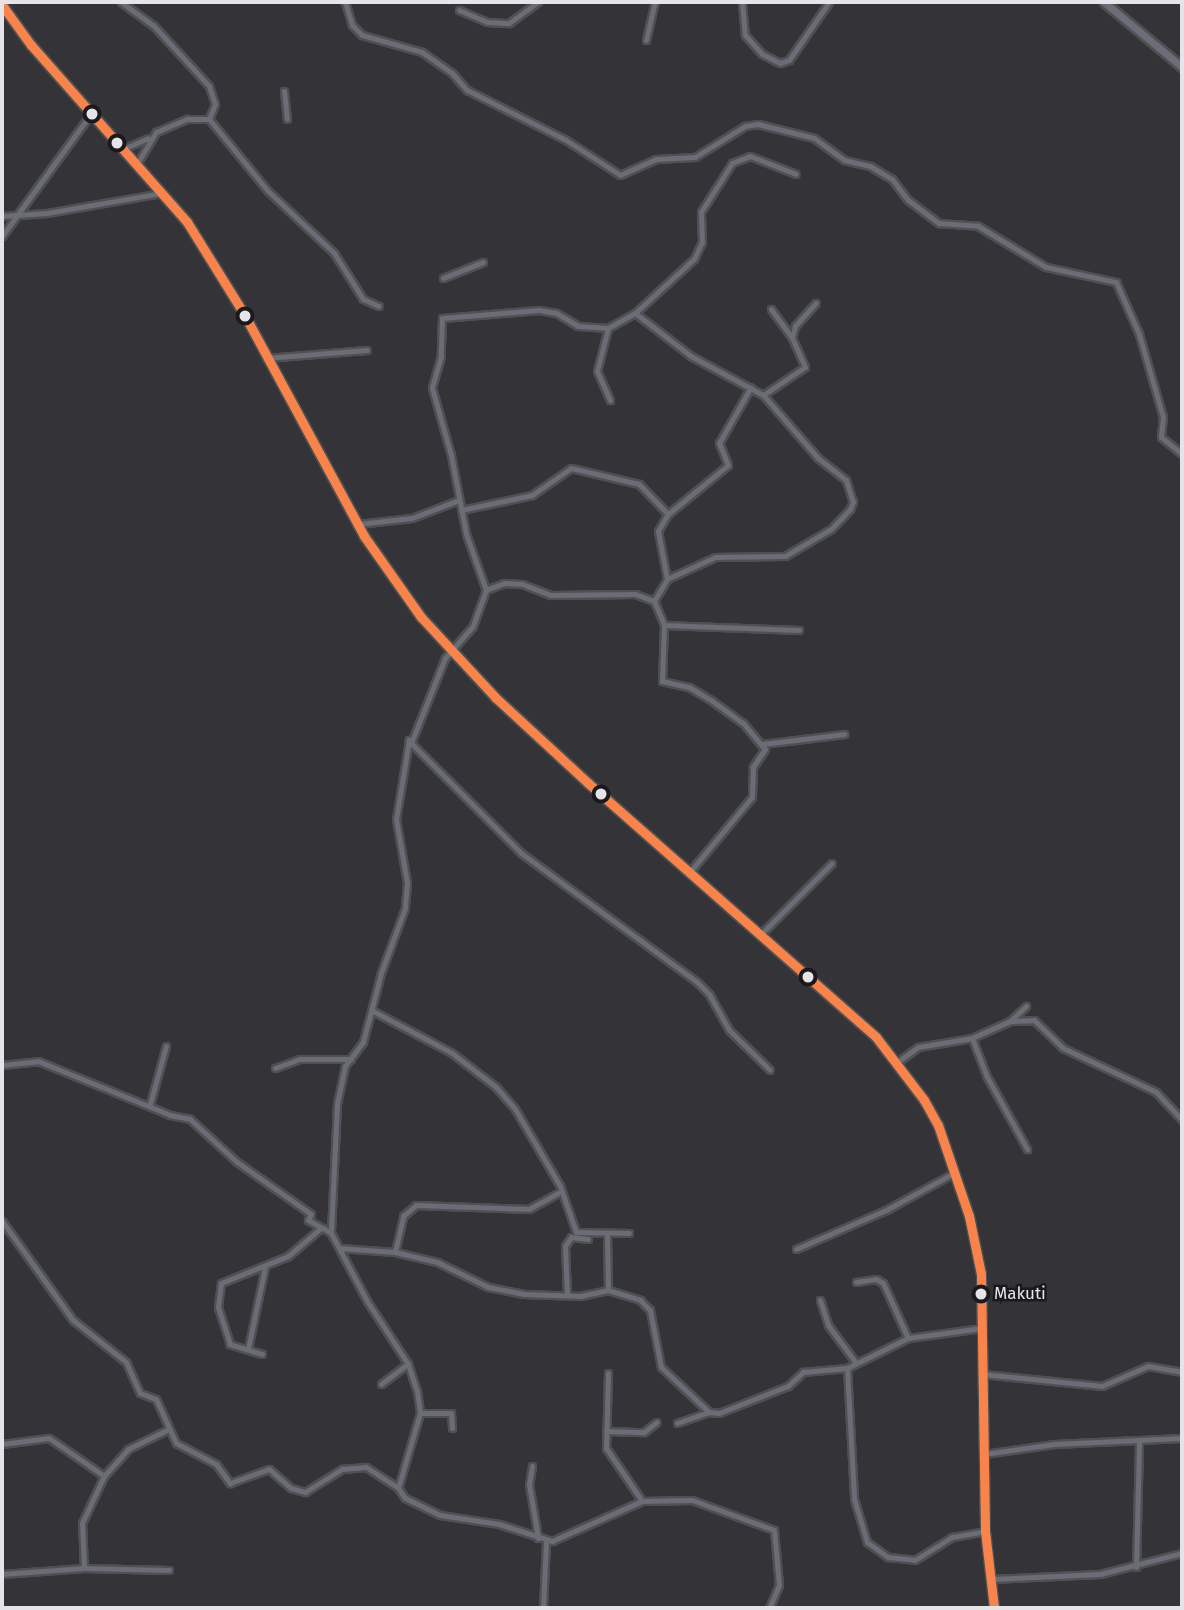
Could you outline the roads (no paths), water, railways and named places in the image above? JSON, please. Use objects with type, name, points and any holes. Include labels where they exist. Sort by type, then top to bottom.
[{"type":"street","points":[[121,2],[153,25],[209,86],[215,104],[209,118]]},
{"type":"street","points":[[345,2],[352,25],[362,35],[422,52],[453,73],[467,90],[566,141],[620,175],[656,159],[695,157],[730,133],[758,124],[814,138],[844,160],[870,166],[892,179],[908,200],[939,223],[978,226],[1046,267],[1116,282],[1139,334],[1163,417],[1161,438],[1182,454]]},
{"type":"street","points":[[459,10],[487,22],[509,23],[538,2]]},
{"type":"street","points":[[646,40],[655,2]]},
{"type":"street","points":[[742,2],[745,35],[762,54],[780,63],[789,60],[829,2]]},
{"type":"street","points":[[1104,2],[1182,67]]},
{"type":"street","points":[[2,5],[31,45],[165,192],[244,314],[358,524],[405,595],[451,651],[588,783],[876,1037],[939,1125],[978,1256],[982,1328],[985,1531],[994,1608]]},
{"type":"street","points":[[284,92],[287,119]]},
{"type":"street","points":[[2,236],[92,112]]},
{"type":"street","points":[[125,148],[187,120],[209,118]]},
{"type":"street","points":[[209,118],[268,191],[334,253],[363,299],[379,306]]},
{"type":"street","points":[[138,162],[148,138]]},
{"type":"street","points":[[411,743],[438,673],[451,651],[473,626],[486,590],[458,500],[452,455],[432,388],[441,356],[442,318],[539,310],[556,313],[578,326],[608,328],[635,313],[694,259],[702,242],[701,212],[732,163],[750,156],[796,174]]},
{"type":"street","points":[[2,216],[165,192]]},
{"type":"street","points":[[443,278],[483,262]]},
{"type":"street","points":[[792,338],[795,326],[816,303]]},
{"type":"street","points":[[763,395],[805,367],[782,318],[771,309]]},
{"type":"street","points":[[635,313],[691,356],[763,395],[818,458],[846,480],[853,502],[831,529],[785,556],[715,557],[667,579],[654,601]]},
{"type":"street","points":[[608,328],[597,371],[610,400]]},
{"type":"street","points":[[266,358],[368,350]]},
{"type":"street","points":[[667,579],[657,541],[658,531],[668,514],[728,465],[719,443],[751,387]]},
{"type":"street","points":[[461,510],[532,495],[571,468],[639,484],[668,514]]},
{"type":"street","points":[[358,524],[412,518],[458,500]]},
{"type":"street","points":[[486,590],[504,583],[522,584],[551,595],[635,594],[654,601],[664,625],[662,681],[689,687],[711,700],[763,744],[764,752],[752,773],[752,797],[689,873]]},
{"type":"street","points":[[664,625],[799,630]]},
{"type":"street","points":[[763,744],[844,734]]},
{"type":"street","points":[[398,1488],[420,1413],[408,1364],[331,1233],[334,1121],[351,1059],[363,1042],[407,897],[396,819],[409,740],[521,853],[696,981],[709,994],[729,1030],[771,1070]]},
{"type":"street","points":[[761,934],[832,863]]},
{"type":"street","points":[[897,1063],[918,1047],[972,1038],[1010,1021],[1026,1006]]},
{"type":"street","points":[[373,1011],[452,1053],[496,1087],[515,1109],[561,1191],[576,1232],[629,1233]]},
{"type":"street","points":[[1010,1021],[1034,1020],[1063,1048],[1156,1092],[1182,1120]]},
{"type":"street","points":[[972,1038],[986,1075],[1027,1149]]},
{"type":"street","points":[[150,1104],[166,1046]]},
{"type":"street","points":[[275,1068],[300,1059],[351,1059]]},
{"type":"street","points":[[2,1065],[38,1061],[190,1119],[237,1162],[311,1213],[308,1220],[331,1233]]},
{"type":"street","points":[[796,1249],[886,1210],[954,1173]]},
{"type":"street","points":[[395,1252],[404,1216],[416,1205],[462,1210],[529,1209],[561,1191]]},
{"type":"street","points":[[2,1221],[73,1320],[126,1362],[140,1393],[156,1399],[180,1448],[216,1464],[230,1483],[269,1469],[291,1488],[305,1492],[342,1469],[366,1467],[398,1488],[418,1506],[440,1515],[499,1524],[546,1541],[642,1501],[691,1500],[774,1530],[779,1583],[769,1608]]},
{"type":"street","points":[[262,1354],[230,1345],[218,1296],[224,1280],[265,1267],[299,1248],[321,1228]]},
{"type":"street","points":[[607,1234],[608,1290]]},
{"type":"street","points":[[567,1294],[565,1246],[571,1237],[587,1239]]},
{"type":"street","points":[[339,1248],[395,1252],[437,1262],[488,1287],[567,1294],[608,1290],[640,1300],[650,1310],[661,1367],[709,1412]]},
{"type":"street","points":[[248,1349],[265,1267]]},
{"type":"street","points":[[856,1282],[876,1279],[883,1283],[908,1338]]},
{"type":"street","points":[[820,1300],[828,1325],[856,1363]]},
{"type":"street","points":[[677,1423],[709,1412],[719,1413],[788,1386],[803,1372],[847,1368],[908,1338],[982,1328]]},
{"type":"street","points":[[381,1384],[408,1364]]},
{"type":"street","points":[[982,1374],[1099,1386],[1148,1366],[1182,1372]]},
{"type":"street","points":[[847,1368],[854,1499],[867,1542],[888,1556],[915,1560],[952,1537],[985,1531]]},
{"type":"street","points":[[608,1373],[606,1431],[610,1458],[642,1501]]},
{"type":"street","points":[[420,1413],[451,1413],[452,1428]]},
{"type":"street","points":[[606,1431],[644,1432],[657,1422]]},
{"type":"street","points":[[84,1567],[82,1523],[104,1476],[128,1449],[169,1429]]},
{"type":"street","points":[[2,1444],[49,1438],[104,1476]]},
{"type":"street","points":[[984,1454],[1054,1444],[1182,1438]]},
{"type":"street","points":[[1136,1567],[1139,1440]]},
{"type":"street","points":[[533,1466],[529,1484],[538,1538]]},
{"type":"street","points":[[543,1608],[546,1541]]},
{"type":"street","points":[[991,1579],[1087,1576],[1136,1567],[1182,1553]]},
{"type":"street","points":[[2,1574],[84,1567],[169,1570]]},
{"type":"place","name":"Makuti","points":[[981,1294]]}]
